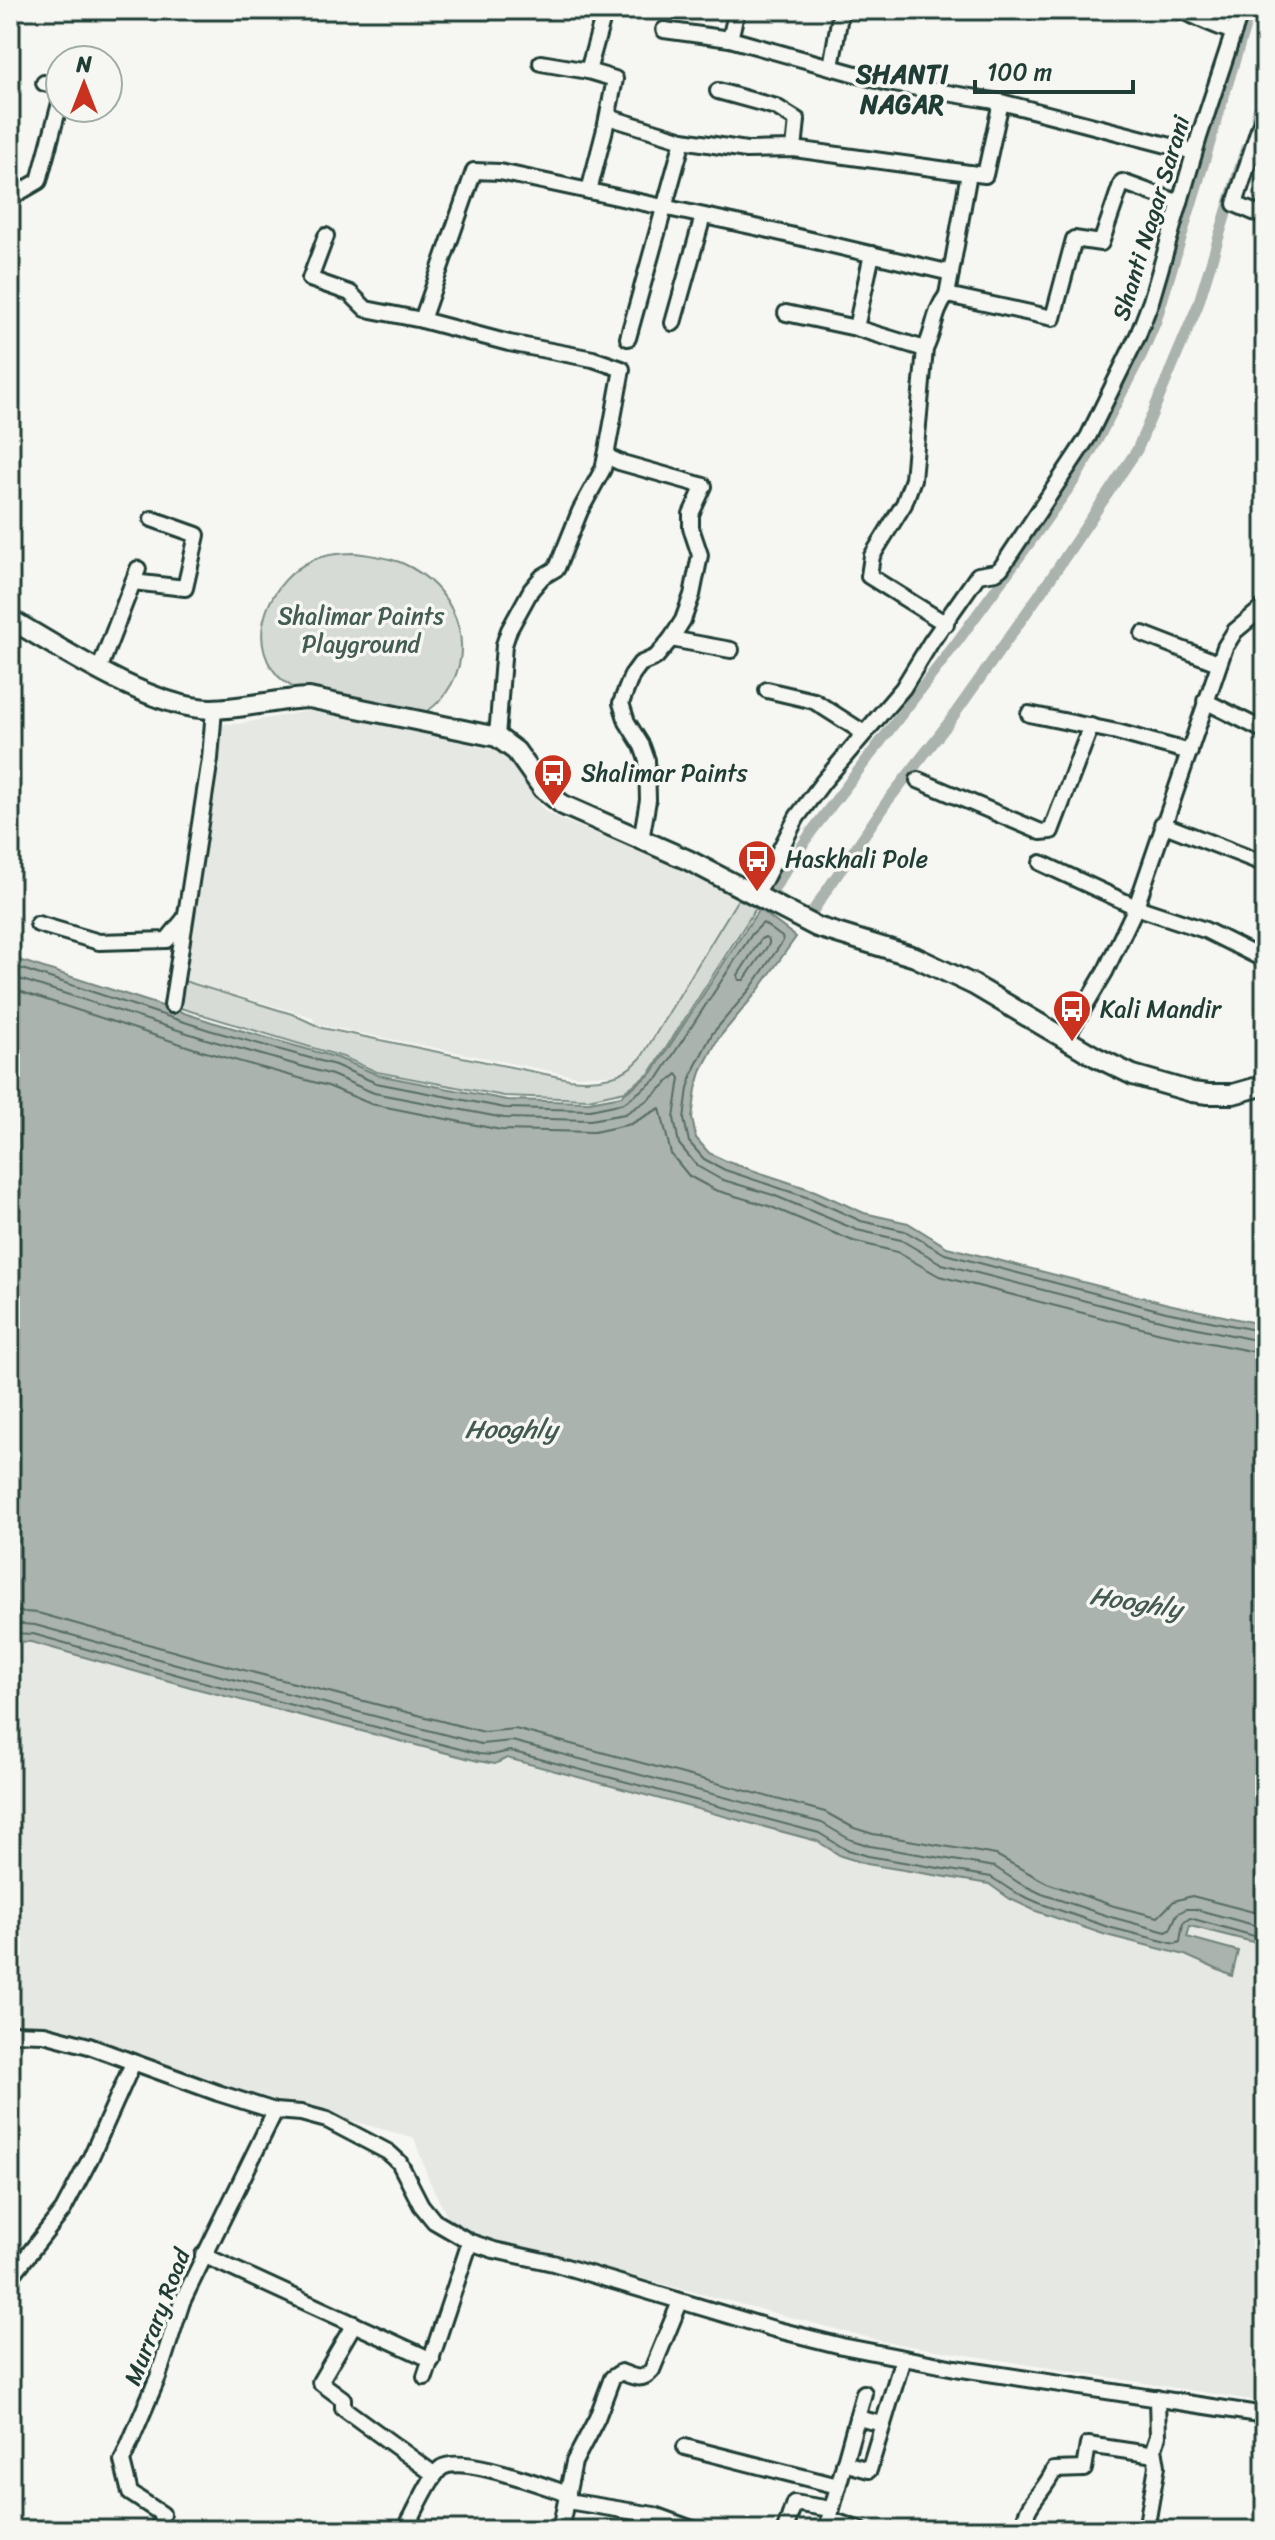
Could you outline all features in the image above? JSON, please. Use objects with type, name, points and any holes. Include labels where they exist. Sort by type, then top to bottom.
[{"type":"main road","points":[[10,619],[99,670],[153,697],[182,706],[214,709],[281,699],[319,699],[497,737],[516,751],[548,794],[590,819],[688,860],[817,927],[915,957],[974,985],[1133,1075],[1192,1092],[1233,1094],[1265,1085]]},
{"type":"street","points":[[588,71],[605,10]]},
{"type":"street","points":[[730,39],[737,10]]},
{"type":"street","points":[[831,67],[841,10]]},
{"type":"street","points":[[1179,10],[1197,16],[1204,23],[1234,32]]},
{"type":"street","name":"Shanti Nagar Sarani","points":[[760,896],[797,817],[903,688],[978,575],[1001,568],[1088,437],[1138,335],[1151,301],[1194,152],[1241,10]]},
{"type":"street","points":[[664,30],[730,39],[888,83],[1001,102],[1194,152]]},
{"type":"street","points":[[541,63],[615,79],[589,191]]},
{"type":"street","points":[[718,91],[776,107],[797,120],[794,149]]},
{"type":"street","points":[[608,117],[683,140],[746,150],[794,149],[985,175],[1001,102]]},
{"type":"street","points":[[1264,118],[1235,204],[1265,217]]},
{"type":"street","points":[[10,194],[15,195],[39,181],[54,124]]},
{"type":"street","points":[[628,338],[683,140]]},
{"type":"street","points":[[422,320],[474,171],[500,172],[589,191],[951,273]]},
{"type":"street","points":[[946,624],[869,576],[872,556],[904,504],[913,479],[925,349],[931,338],[937,308],[947,295],[969,173]]},
{"type":"street","points":[[947,295],[1053,318],[1074,239],[1101,243],[1122,182],[1180,203]]},
{"type":"street","points":[[673,323],[703,216]]},
{"type":"street","points":[[326,236],[310,279],[350,293],[366,309],[579,356],[622,369],[603,469],[580,511],[557,568],[542,577],[531,590],[509,630],[504,645],[497,737]]},
{"type":"street","points":[[856,328],[872,254]]},
{"type":"street","points":[[786,313],[856,328],[925,349]]},
{"type":"street","points":[[606,456],[704,486],[691,514],[691,528],[700,555],[683,620],[656,657],[640,664],[621,703],[627,722],[647,760],[648,800],[641,840]]},
{"type":"street","points":[[99,670],[136,576],[185,588],[197,535],[152,519]]},
{"type":"street","points":[[1066,1038],[1105,972],[1136,907],[1218,663],[1235,631],[1265,606]]},
{"type":"street","points":[[1143,634],[1218,663]]},
{"type":"street","points":[[671,639],[731,650]]},
{"type":"street","points":[[767,690],[814,701],[864,733]]},
{"type":"street","points":[[1205,701],[1265,731]]},
{"type":"street","points":[[172,1005],[210,759],[214,709]]},
{"type":"street","points":[[1029,714],[1091,726],[1190,752]]},
{"type":"street","points":[[918,780],[1041,832],[1051,831],[1091,726]]},
{"type":"street","points":[[1162,824],[1265,864]]},
{"type":"street","points":[[1041,863],[1136,907],[1205,930],[1265,960]]},
{"type":"street","points":[[38,924],[99,942],[167,940],[185,918]]},
{"type":"street","points":[[10,2033],[44,2034],[89,2046],[275,2111],[301,2113],[327,2120],[388,2152],[399,2162],[421,2205],[434,2221],[470,2242],[553,2263],[774,2329],[903,2358],[1265,2415]]},
{"type":"street","points":[[12,2272],[69,2200],[133,2063]]},
{"type":"street","name":"Murrary Road","points":[[159,2530],[162,2514],[130,2493],[122,2461],[158,2377],[172,2328],[203,2255],[275,2111]]},
{"type":"street","points":[[425,2377],[470,2242]]},
{"type":"street","points":[[203,2255],[432,2360]]},
{"type":"street","points":[[560,2530],[574,2462],[597,2418],[612,2378],[621,2372],[638,2379],[646,2377],[652,2370],[680,2302]]},
{"type":"street","points":[[354,2324],[320,2382],[343,2399],[343,2408],[435,2475]]},
{"type":"street","points":[[844,2463],[869,2470],[903,2358]]},
{"type":"street","points":[[860,2530],[829,2519],[864,2393]]},
{"type":"street","points":[[1146,2530],[1157,2466],[1157,2398]]},
{"type":"street","points":[[857,2418],[883,2424]]},
{"type":"street","points":[[1023,2530],[1026,2510],[1054,2470],[1084,2469],[1088,2445],[1155,2455]]},
{"type":"street","points":[[685,2447],[838,2486]]},
{"type":"street","points":[[409,2522],[435,2475],[449,2464],[458,2464],[477,2467],[568,2498],[654,2515],[695,2530]]},
{"type":"street","points":[[785,2530],[794,2503],[831,2509]]},
{"type":"shaded area","points":[[319,709],[497,751],[515,766],[544,810],[740,893],[632,1065],[611,1075],[575,1076],[315,1024],[312,1017],[181,979],[219,729],[223,724]]},
{"type":"shaded area","points":[[12,1641],[31,1642],[478,1761],[507,1758],[817,1841],[841,1856],[989,1884],[1010,1899],[1036,1911],[1106,1935],[1185,1955],[1231,1976],[1238,1951],[1187,1937],[1190,1926],[1265,1948],[1265,2402],[886,2342],[490,2239],[450,2222],[429,2180],[414,2138],[248,2092],[63,2031],[34,2024],[10,2025]]},
{"type":"green space","name":"Shalimar Paints Playground","points":[[355,553],[396,561],[420,573],[447,601],[456,619],[461,656],[456,675],[440,700],[421,714],[398,713],[307,693],[286,683],[268,661],[263,644],[263,627],[274,595],[285,580],[318,558]]},
{"type":"green space","points":[[741,894],[758,905],[650,1073],[625,1091],[588,1099],[504,1096],[377,1072],[343,1057],[177,1007],[181,980],[292,1014],[322,1028],[569,1079],[608,1078],[626,1071],[641,1058]]},
{"type":"water","name":"Hooghly","points":[[759,909],[796,937],[757,992],[718,1039],[702,1069],[692,1118],[696,1138],[709,1153],[815,1191],[864,1213],[908,1223],[947,1247],[1168,1304],[1265,1325],[1265,1948],[1190,1926],[1187,1937],[1238,1951],[1232,1976],[1185,1955],[1106,1935],[1036,1911],[1010,1899],[989,1884],[867,1864],[841,1856],[817,1841],[507,1758],[495,1764],[478,1761],[194,1688],[31,1642],[10,1641],[10,957],[212,1022],[338,1058],[378,1075],[507,1100],[589,1102],[621,1096],[652,1073]]},
{"type":"waterway","points":[[783,902],[771,893],[812,831],[1028,545],[1076,478],[1098,439],[1156,321],[1250,10]]},
{"type":"waterway","points":[[1256,117],[1265,91]]},
{"type":"waterway","points":[[802,918],[806,921],[886,803],[947,725],[1137,450],[1198,305],[1246,148]]},
{"type":"place","name":"Shalimar Paints","points":[[553,807]]},
{"type":"place","name":"Haskhali Pole","points":[[757,893]]},
{"type":"place","name":"Kali Mandir","points":[[1072,1043]]},
{"type":"district","name":"SHANTI NAGAR","points":[[902,89]]}]
